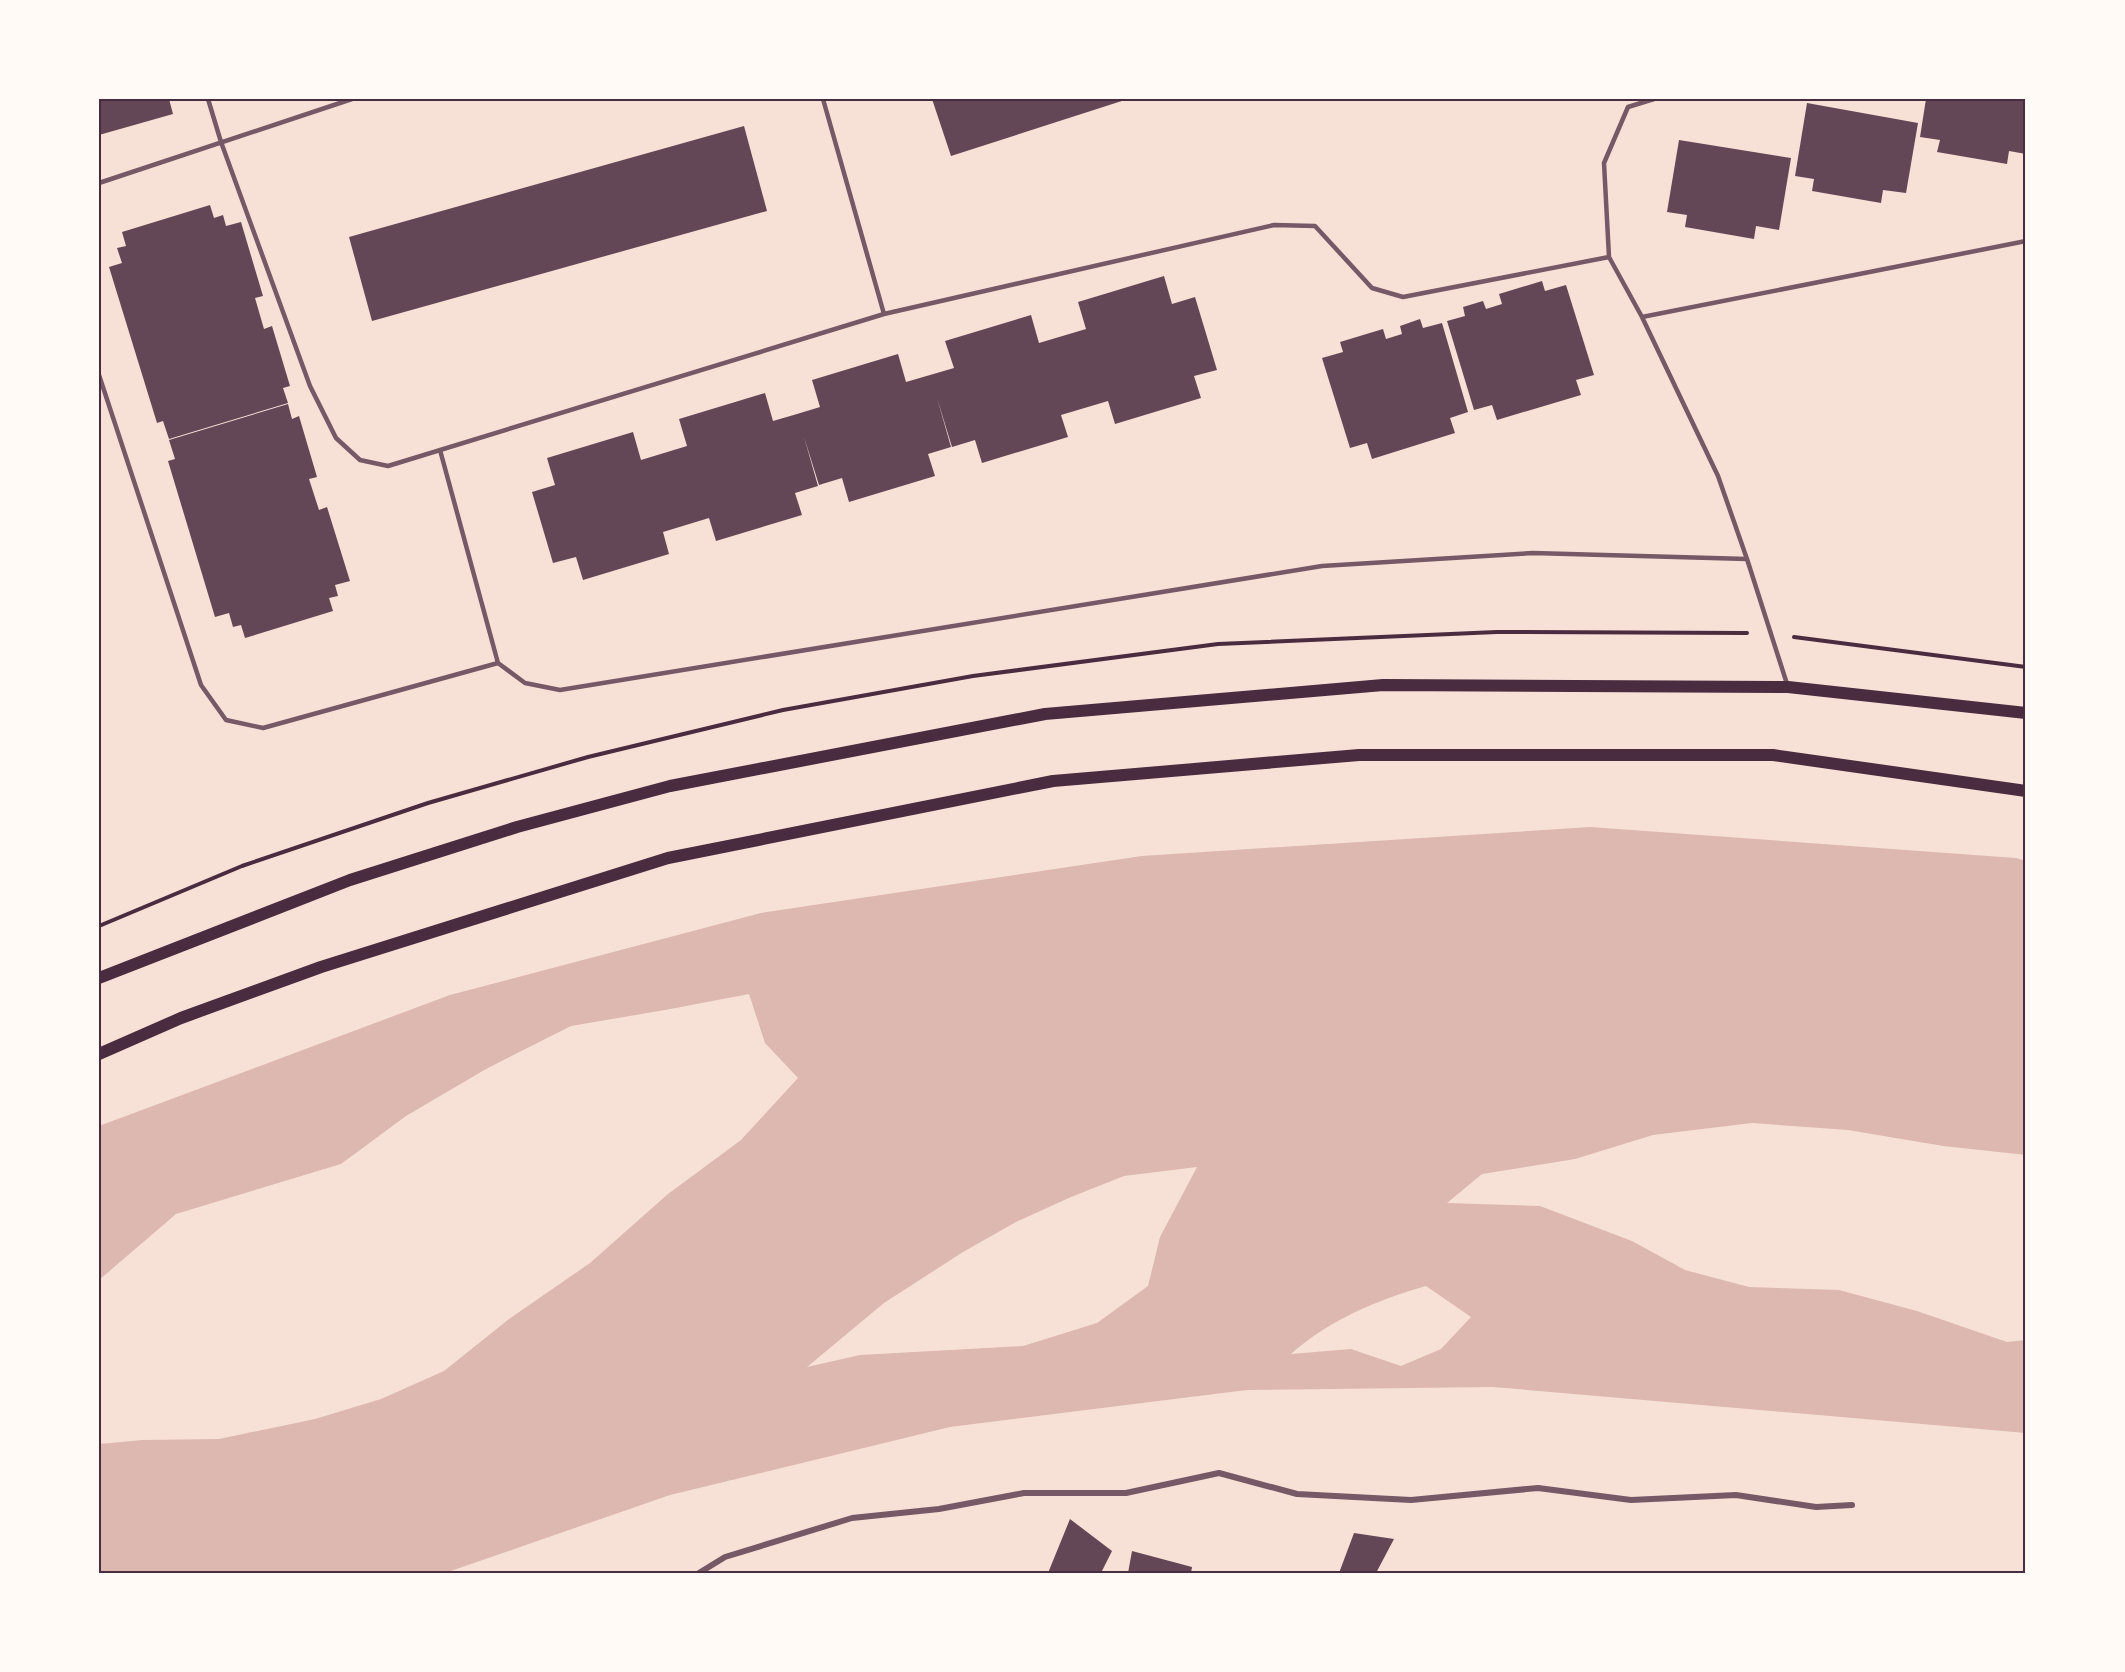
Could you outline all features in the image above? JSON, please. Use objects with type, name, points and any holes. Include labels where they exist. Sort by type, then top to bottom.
[{"type":"main road","points":[[99,978],[350,880],[517,827],[670,786],[1045,714],[1383,685],[1788,687],[2026,712]]},
{"type":"main road","points":[[99,1054],[181,1018],[321,967],[668,858],[1053,781],[1359,755],[1773,756],[2026,790]]},
{"type":"street","points":[[699,1573],[725,1557],[852,1518],[939,1509],[1024,1492],[1126,1492],[1219,1473],[1297,1494],[1309,1495],[1411,1500],[1538,1488],[1631,1500],[1736,1495],[1816,1506],[1852,1505]]},
{"type":"lane","points":[[208,99],[221,142],[310,386],[336,438],[360,460],[388,466],[884,314],[1274,225],[1315,226],[1372,288],[1403,297],[1609,256]]},
{"type":"lane","points":[[99,183],[352,99]]},
{"type":"lane","points":[[823,99],[884,314]]},
{"type":"lane","points":[[1654,99],[1628,107],[1604,163],[1609,256],[1642,317],[1718,476],[1788,687]]},
{"type":"lane","points":[[1642,317],[2026,241]]},
{"type":"lane","points":[[99,375],[201,685],[226,720],[263,728],[498,663]]},
{"type":"lane","points":[[440,450],[498,663],[525,683],[560,690],[1322,566],[1533,553],[1747,559]]},
{"type":"shaded area","points":[[1590,827],[2016,858],[2026,861],[2026,1155],[1943,1146],[1848,1130],[1752,1123],[1653,1135],[1575,1159],[1482,1174],[1447,1203],[1540,1206],[1632,1241],[1685,1270],[1749,1287],[1839,1290],[1917,1311],[2007,1342],[2026,1340],[2026,1433],[1493,1387],[1247,1390],[950,1427],[670,1495],[445,1573],[99,1573],[99,1444],[143,1440],[219,1439],[315,1419],[381,1399],[444,1371],[509,1319],[590,1263],[668,1194],[741,1140],[798,1078],[765,1043],[749,994],[571,1026],[486,1069],[406,1116],[341,1164],[176,1214],[99,1280],[99,1126],[450,995],[761,913],[1142,856]],"holes":[[[1197,1167],[1160,1237],[1148,1286],[1097,1323],[1023,1346],[860,1355],[807,1367],[884,1303],[963,1252],[1016,1222],[1124,1176]],[[1426,1286],[1471,1317],[1441,1349],[1401,1366],[1351,1349],[1291,1354],[1321,1331],[1354,1312]]]},
{"type":"building","points":[[99,99],[169,99],[173,114],[99,135]]},
{"type":"building","points":[[932,99],[1128,99],[951,156]]},
{"type":"building","points":[[1926,99],[2026,99],[2026,154],[2009,151],[2007,164],[1937,152],[1940,140],[1920,137]]},
{"type":"building","points":[[1807,103],[1918,123],[1906,193],[1883,190],[1881,203],[1812,191],[1814,179],[1795,176]]},
{"type":"building","points":[[744,126],[767,211],[372,321],[349,237]]},
{"type":"building","points":[[1679,140],[1791,158],[1779,230],[1756,226],[1754,239],[1685,227],[1687,215],[1667,212]]},
{"type":"building","points":[[210,205],[214,218],[223,215],[226,226],[241,222],[263,296],[255,298],[264,329],[272,326],[290,386],[283,388],[288,403],[169,439],[163,421],[157,423],[109,267],[122,263],[117,248],[126,246],[122,232]]},
{"type":"building","points":[[1164,276],[1172,304],[1195,297],[1217,370],[1194,376],[1201,398],[1115,424],[1108,401],[1061,415],[1068,437],[982,463],[975,440],[952,447],[937,398],[951,447],[928,454],[935,476],[849,502],[842,478],[819,485],[804,437],[818,486],[795,493],[802,515],[716,541],[709,518],[663,532],[669,554],[583,580],[576,557],[553,563],[532,492],[555,485],[547,458],[633,432],[641,460],[687,446],[679,419],[765,393],[773,421],[797,414],[820,407],[812,380],[898,354],[906,382],[954,368],[945,341],[1031,315],[1039,343],[1086,329],[1078,302]]},
{"type":"building","points":[[1542,281],[1545,291],[1566,285],[1594,375],[1576,380],[1581,395],[1497,420],[1492,405],[1474,410],[1447,321],[1465,316],[1463,307],[1483,301],[1486,309],[1502,304],[1499,294]]},
{"type":"building","points":[[1420,319],[1423,328],[1442,323],[1468,412],[1450,418],[1455,433],[1372,459],[1367,443],[1350,448],[1322,358],[1343,352],[1340,342],[1383,329],[1386,339],[1402,334],[1400,326]]},
{"type":"building","points":[[288,404],[292,419],[299,416],[317,477],[309,479],[319,510],[327,507],[350,581],[335,585],[338,596],[329,598],[333,611],[245,638],[241,625],[233,627],[229,613],[215,617],[168,461],[175,459],[169,440]]},
{"type":"building","points":[[1070,1519],[1112,1551],[1101,1573],[1048,1573]]},
{"type":"building","points":[[1354,1533],[1394,1539],[1376,1573],[1339,1573]]},
{"type":"building","points":[[1132,1551],[1192,1567],[1191,1573],[1128,1573]]}]
